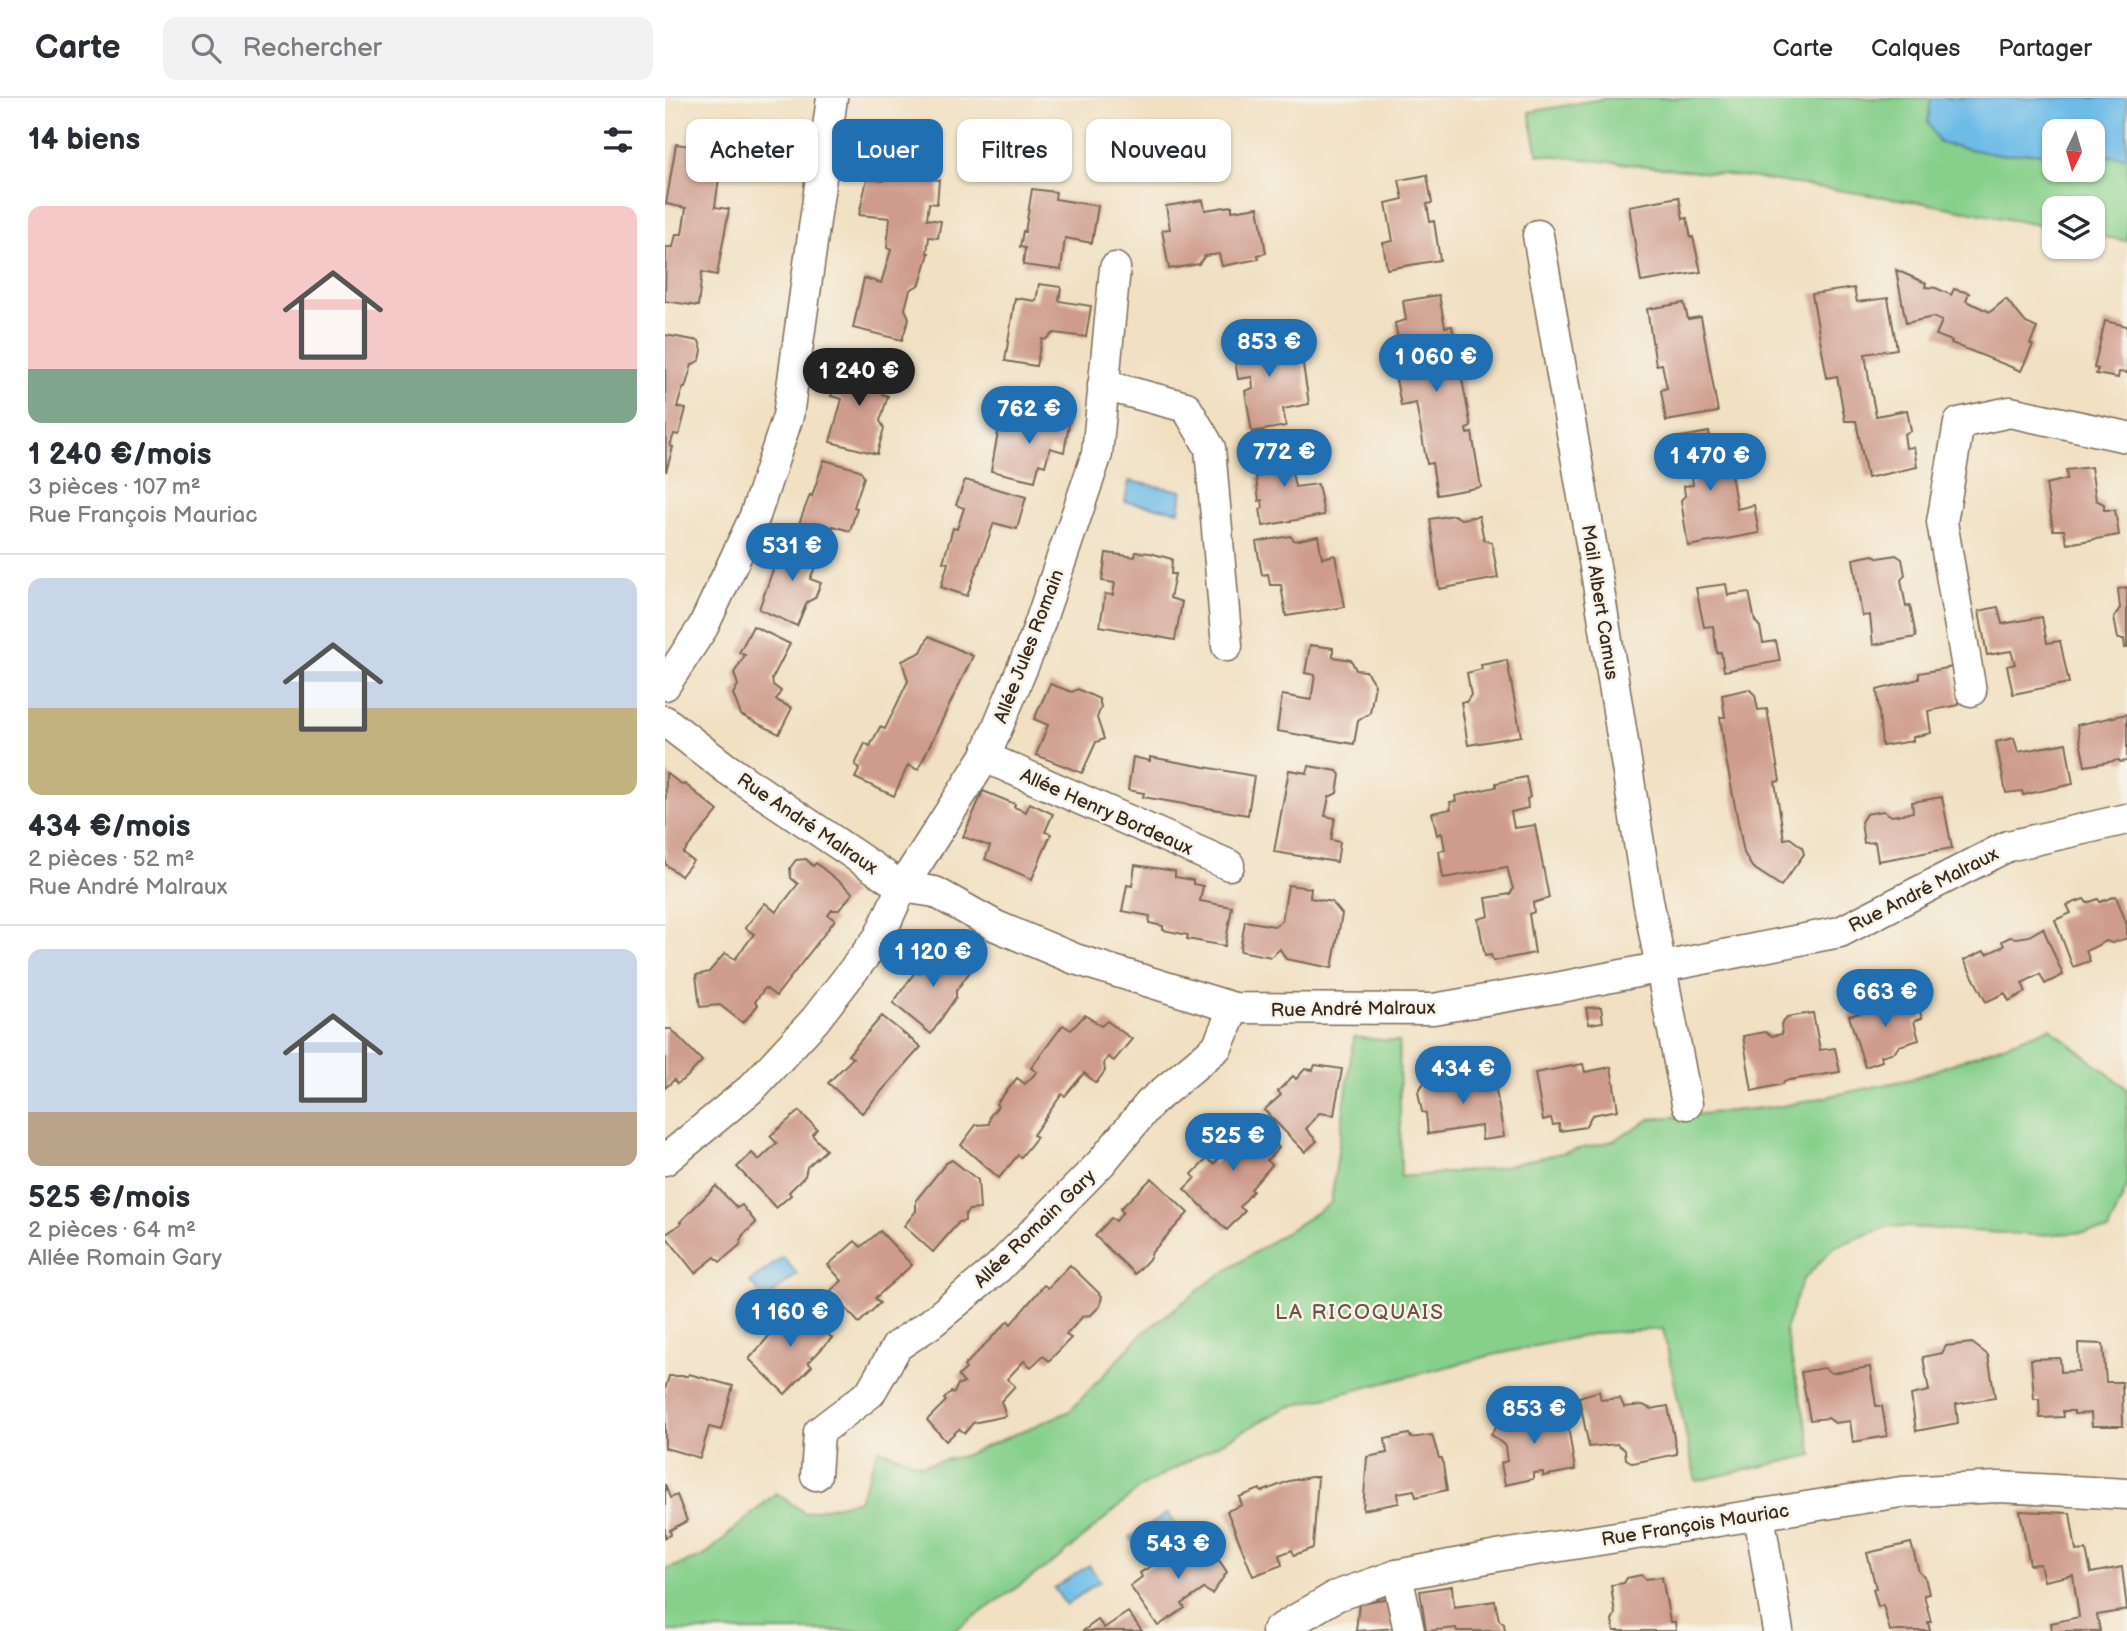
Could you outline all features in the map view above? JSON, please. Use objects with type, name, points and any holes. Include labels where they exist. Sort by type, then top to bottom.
[{"type":"street","points":[[665,685],[702,627],[755,516],[788,416],[832,98]]},
{"type":"street","name":"Mail Albert Camus","points":[[1538,235],[1601,597],[1648,900],[1686,1104]]},
{"type":"street","name":"Allée Jules Romain","points":[[665,1160],[751,1088],[815,1020],[879,937],[902,887],[985,757],[1034,640],[1097,454],[1115,268]]},
{"type":"street","points":[[1103,385],[1186,407],[1210,448],[1227,646]]},
{"type":"street","points":[[1971,691],[1942,522],[1959,423],[2010,412],[2127,437]]},
{"type":"street","name":"Rue André Malraux","points":[[665,721],[727,769],[902,887],[935,892],[996,926],[1075,959],[1234,1008],[1433,1009],[1662,968],[1840,932],[2008,846],[2127,819]]},
{"type":"street","name":"Allée Henry Bordeaux","points":[[985,757],[1230,865]]},
{"type":"street","name":"Allée Romain Gary","points":[[816,1475],[819,1432],[870,1393],[897,1346],[930,1324],[998,1268],[1101,1163],[1150,1103],[1217,1047],[1234,1008]]},
{"type":"street","name":"Rue François Mauriac","points":[[1277,1631],[1336,1596],[1397,1575],[1503,1555],[1901,1492],[1999,1487],[2127,1493]]},
{"type":"street","points":[[1759,1514],[1778,1631]]},
{"type":"street","points":[[1397,1575],[1409,1631]]},
{"type":"green space","points":[[1607,98],[2127,98],[2127,241],[2105,237],[2105,196],[2042,196],[2042,226],[1924,203],[1756,178],[1538,154],[1529,112]]},
{"type":"green space","points":[[2050,1028],[2127,1089],[2127,1187],[2108,1231],[2037,1235],[1889,1226],[1834,1247],[1802,1281],[1785,1330],[1813,1455],[1696,1481],[1663,1329],[1597,1333],[1493,1355],[1285,1408],[1142,1486],[1062,1556],[954,1631],[665,1631],[665,1570],[704,1556],[776,1493],[805,1513],[859,1500],[879,1449],[922,1465],[963,1456],[1070,1411],[1143,1333],[1212,1280],[1331,1203],[1354,1037],[1399,1042],[1401,1177],[1492,1169],[1613,1141],[1650,1119],[1782,1106],[1911,1079]]},
{"type":"water","points":[[1931,98],[2127,98],[2127,157],[2105,156],[2105,119],[2042,119],[2042,153],[1999,155],[1939,143],[1928,122]]},
{"type":"water","points":[[1129,481],[1182,491],[1179,511],[1125,502]]},
{"type":"water","points":[[783,1257],[797,1274],[765,1300],[750,1282]]},
{"type":"water","points":[[1168,1513],[1178,1528],[1141,1553],[1130,1537]]},
{"type":"water","points":[[1089,1565],[1100,1581],[1066,1605],[1054,1588]]},
{"type":"building","points":[[676,144],[686,145],[686,182],[718,182],[715,207],[729,209],[717,275],[702,272],[698,306],[665,301],[666,247],[673,247],[676,234],[682,234],[686,208],[666,204]]},
{"type":"building","points":[[1427,175],[1432,203],[1427,204],[1430,222],[1434,221],[1440,260],[1387,269],[1383,243],[1393,241],[1386,203],[1403,199],[1399,180]]},
{"type":"building","points":[[866,182],[939,182],[937,204],[929,203],[927,219],[941,221],[938,238],[929,237],[929,253],[920,284],[910,290],[905,309],[909,318],[902,340],[853,328],[864,278],[881,283],[891,250],[887,248],[890,218],[859,215]]},
{"type":"building","points":[[1032,189],[1056,192],[1055,199],[1098,206],[1092,243],[1065,238],[1061,270],[1023,265],[1025,248],[1020,247]]},
{"type":"building","points":[[1679,197],[1683,219],[1687,218],[1701,272],[1641,282],[1629,206]]},
{"type":"building","points":[[1203,200],[1205,210],[1232,206],[1232,211],[1258,207],[1266,253],[1258,255],[1259,259],[1222,266],[1219,254],[1205,256],[1199,264],[1169,269],[1162,230],[1170,229],[1166,206]]},
{"type":"building","points":[[1896,270],[1926,283],[1925,287],[1936,288],[1951,295],[1954,289],[1969,293],[1966,301],[1990,312],[2006,299],[2026,323],[2037,328],[2030,344],[2033,345],[2021,371],[1936,335],[1942,321],[1933,317],[1906,323]]},
{"type":"building","points":[[1039,284],[1061,287],[1059,301],[1091,306],[1086,337],[1054,333],[1045,340],[1042,339],[1036,366],[1005,361],[1015,298],[1036,301]]},
{"type":"building","points":[[1854,288],[1857,302],[1888,298],[1897,349],[1865,354],[1870,386],[1876,416],[1907,410],[1911,431],[1904,434],[1906,448],[1914,447],[1917,467],[1867,478],[1856,421],[1845,421],[1837,376],[1827,378],[1812,294]]},
{"type":"building","points":[[1439,295],[1445,327],[1452,326],[1471,427],[1466,429],[1467,434],[1472,433],[1481,487],[1437,495],[1432,463],[1427,464],[1416,403],[1401,406],[1391,353],[1400,350],[1395,323],[1406,320],[1403,301]]},
{"type":"building","points":[[1684,303],[1688,319],[1701,317],[1718,412],[1666,421],[1661,390],[1667,388],[1662,364],[1656,365],[1647,309]]},
{"type":"building","points":[[2105,321],[2127,326],[2127,373],[2119,372],[2118,378],[2096,374],[2098,369],[2094,368]]},
{"type":"building","points":[[1253,326],[1256,342],[1278,338],[1280,353],[1301,351],[1309,404],[1283,409],[1286,426],[1252,432],[1245,391],[1253,388],[1252,377],[1238,379],[1230,330]]},
{"type":"building","points":[[665,335],[699,341],[702,350],[700,360],[692,365],[677,407],[686,409],[679,435],[674,434],[670,446],[673,447],[666,472]]},
{"type":"building","points":[[842,362],[887,375],[882,394],[888,396],[880,421],[884,428],[877,454],[830,442],[842,399],[831,396]]},
{"type":"building","points":[[1040,413],[1070,420],[1064,452],[1050,448],[1045,466],[1039,464],[1035,481],[991,471],[999,427],[1014,431],[1019,417],[1038,421]]},
{"type":"building","points":[[1709,432],[1713,451],[1727,450],[1737,509],[1754,505],[1759,533],[1688,546],[1681,500],[1685,496],[1684,486],[1693,485],[1692,475],[1676,477],[1670,439]]},
{"type":"building","points":[[1286,442],[1295,487],[1318,484],[1324,515],[1263,526],[1260,509],[1263,508],[1262,500],[1259,501],[1256,477],[1261,476],[1256,448]]},
{"type":"building","points":[[824,460],[860,470],[864,477],[854,507],[857,508],[850,531],[833,526],[828,541],[797,529]]},
{"type":"building","points":[[2091,467],[2096,500],[2104,504],[2104,510],[2115,510],[2119,535],[2067,544],[2064,530],[2053,530],[2046,484],[2067,479],[2066,470]]},
{"type":"building","points":[[965,480],[1026,497],[1017,529],[994,523],[967,596],[941,587],[948,563],[943,562],[953,528],[957,529],[964,508],[956,505]]},
{"type":"building","points":[[1454,515],[1461,519],[1479,516],[1484,540],[1492,543],[1498,578],[1439,589],[1430,519]]},
{"type":"building","points":[[1290,536],[1295,541],[1318,536],[1322,558],[1335,555],[1345,607],[1286,616],[1281,585],[1270,585],[1268,574],[1262,575],[1256,542]]},
{"type":"building","points":[[793,538],[822,550],[810,579],[821,583],[815,598],[807,602],[797,626],[759,609],[775,564],[782,566]]},
{"type":"building","points":[[1136,552],[1172,559],[1171,574],[1175,574],[1170,598],[1182,602],[1175,640],[1100,626],[1105,594],[1113,595],[1115,583],[1102,581],[1106,553],[1135,557]]},
{"type":"building","points":[[1873,555],[1879,558],[1896,555],[1902,559],[1905,575],[1901,580],[1906,607],[1910,605],[1916,637],[1873,645],[1870,615],[1862,616],[1853,559]]},
{"type":"building","points":[[1726,584],[1728,595],[1749,592],[1763,643],[1776,641],[1780,661],[1724,671],[1721,652],[1717,653],[1713,626],[1704,627],[1696,588]]},
{"type":"building","points":[[2127,587],[2125,648],[2124,639],[2118,639],[2114,617],[2120,608],[2118,589]]},
{"type":"building","points":[[1998,607],[2002,624],[2042,617],[2047,643],[2060,641],[2069,683],[2013,694],[2007,666],[2015,664],[2011,651],[1987,655],[1979,611]]},
{"type":"building","points":[[753,626],[790,644],[772,679],[773,685],[781,691],[776,700],[792,708],[779,734],[741,715],[733,694],[738,685],[734,673],[745,655],[739,653]]},
{"type":"building","points":[[929,636],[973,656],[918,770],[908,765],[894,796],[855,778],[860,768],[855,765],[865,743],[870,746],[880,727],[885,729],[908,681],[902,661],[921,652]]},
{"type":"building","points":[[1310,645],[1333,648],[1333,657],[1351,660],[1356,670],[1366,671],[1375,685],[1370,713],[1358,721],[1354,744],[1277,731],[1282,695],[1311,700],[1315,675],[1305,673]]},
{"type":"building","points":[[1507,660],[1521,736],[1468,745],[1461,702],[1466,702],[1471,695],[1467,673],[1482,669],[1481,665]]},
{"type":"building","points":[[1953,667],[1959,705],[1928,711],[1931,733],[1913,737],[1913,741],[1882,746],[1877,690],[1919,679],[1919,673]]},
{"type":"building","points":[[1050,684],[1072,692],[1078,689],[1099,699],[1101,707],[1097,718],[1104,739],[1096,742],[1082,773],[1036,755],[1048,725],[1034,719]]},
{"type":"building","points":[[1749,689],[1755,695],[1758,710],[1767,709],[1780,781],[1775,782],[1784,839],[1790,838],[1802,847],[1804,854],[1781,886],[1752,867],[1744,853],[1726,759],[1720,717],[1725,717],[1722,695]]},
{"type":"building","points":[[2127,714],[2127,761],[2085,766],[2077,725]]},
{"type":"building","points":[[2014,738],[2018,752],[2066,743],[2073,784],[2023,795],[2022,791],[2006,793],[1996,742]]},
{"type":"building","points":[[1133,757],[1150,761],[1150,757],[1254,776],[1248,815],[1143,797],[1144,793],[1128,790]]},
{"type":"building","points":[[1309,766],[1337,771],[1340,775],[1337,793],[1329,797],[1325,816],[1335,818],[1331,840],[1340,842],[1337,862],[1274,852],[1289,770],[1307,773]]},
{"type":"building","points":[[666,773],[685,784],[718,811],[683,853],[693,861],[681,876],[665,864]]},
{"type":"building","points":[[1526,777],[1530,797],[1527,799],[1528,808],[1511,812],[1514,828],[1535,825],[1549,898],[1533,903],[1534,912],[1529,914],[1535,953],[1493,961],[1491,955],[1485,956],[1478,919],[1489,916],[1486,898],[1510,894],[1513,889],[1507,867],[1443,878],[1439,851],[1445,850],[1442,833],[1437,835],[1432,813],[1451,809],[1450,802],[1456,801],[1455,796]]},
{"type":"building","points":[[983,791],[1015,804],[1014,807],[1026,812],[1030,803],[1053,814],[1045,832],[1051,834],[1032,879],[985,859],[990,846],[963,837]]},
{"type":"building","points":[[1942,797],[1952,848],[1878,861],[1875,842],[1864,843],[1861,822],[1866,814],[1883,811],[1892,816],[1913,812],[1912,802]]},
{"type":"building","points":[[806,859],[813,866],[816,863],[853,893],[839,910],[832,910],[828,915],[835,920],[776,996],[765,988],[755,1002],[758,1005],[743,1023],[720,1005],[700,1007],[696,975],[709,972],[725,953],[735,959],[754,934],[745,928],[765,903],[776,912],[798,884],[791,878],[790,868],[796,860]]},
{"type":"building","points":[[1135,865],[1175,871],[1175,877],[1193,880],[1193,884],[1203,886],[1200,901],[1232,907],[1225,946],[1187,939],[1188,935],[1163,930],[1163,926],[1149,923],[1150,916],[1122,911],[1127,885],[1132,886]]},
{"type":"building","points":[[1288,885],[1311,888],[1310,898],[1332,902],[1342,914],[1332,968],[1286,959],[1280,949],[1271,957],[1240,951],[1245,921],[1274,926],[1282,921]]},
{"type":"building","points":[[2116,896],[2127,925],[2127,938],[2112,943],[2106,941],[2086,951],[2090,961],[2073,967],[2055,920],[2071,913],[2067,905],[2084,899],[2087,903],[2098,899],[2100,902]]},
{"type":"building","points":[[2043,928],[2063,975],[2045,984],[2040,974],[2022,983],[2026,992],[2009,1001],[2005,993],[1986,1002],[1964,960],[2004,946],[2002,941],[2010,937],[2029,936]]},
{"type":"building","points":[[939,946],[972,964],[971,970],[956,991],[956,997],[931,1034],[893,1003],[915,972],[919,973]]},
{"type":"building","points":[[1914,996],[1922,1018],[1914,1021],[1919,1040],[1899,1046],[1895,1052],[1881,1056],[1882,1061],[1865,1067],[1849,1016],[1864,1012],[1863,1008]]},
{"type":"building","points":[[1601,1007],[1603,1022],[1589,1024],[1586,1008]]},
{"type":"building","points":[[1813,1013],[1820,1050],[1835,1048],[1840,1072],[1784,1081],[1783,1084],[1752,1091],[1743,1036],[1765,1032],[1772,1036],[1782,1034],[1781,1024],[1787,1017]]},
{"type":"building","points":[[1085,1015],[1101,1026],[1107,1021],[1132,1039],[1114,1061],[1108,1057],[1104,1063],[1105,1071],[1096,1083],[1084,1073],[1065,1096],[1062,1094],[1033,1135],[1037,1137],[999,1178],[961,1145],[976,1125],[989,1124],[990,1116],[998,1106],[996,1104],[1017,1078],[1025,1084],[1037,1072],[1031,1068],[1063,1025],[1071,1030]]},
{"type":"building","points":[[882,1016],[921,1047],[862,1113],[828,1083],[853,1058],[848,1055]]},
{"type":"building","points":[[665,1029],[671,1029],[702,1061],[687,1077],[677,1084],[674,1080],[665,1088]]},
{"type":"building","points":[[1583,1064],[1585,1072],[1611,1067],[1618,1110],[1592,1115],[1585,1127],[1560,1131],[1559,1124],[1553,1125],[1551,1118],[1543,1120],[1535,1073]]},
{"type":"building","points":[[1315,1065],[1342,1069],[1334,1115],[1319,1113],[1306,1129],[1317,1141],[1305,1152],[1264,1110],[1281,1095],[1278,1091],[1293,1076],[1296,1079],[1305,1069],[1313,1070]]},
{"type":"building","points":[[1493,1072],[1504,1137],[1482,1140],[1481,1126],[1428,1134],[1426,1113],[1422,1112],[1418,1092],[1423,1084],[1441,1082],[1442,1086],[1473,1080],[1472,1075]]},
{"type":"building","points":[[799,1111],[817,1129],[812,1135],[826,1150],[807,1167],[805,1176],[789,1192],[791,1195],[776,1208],[737,1167],[752,1153],[759,1160],[777,1143],[770,1136]]},
{"type":"building","points":[[1248,1117],[1279,1148],[1267,1160],[1272,1165],[1251,1189],[1253,1191],[1240,1207],[1245,1211],[1227,1230],[1184,1189],[1195,1178],[1192,1174],[1207,1159],[1214,1164],[1220,1157],[1217,1155],[1225,1147],[1222,1144]]},
{"type":"building","points":[[952,1160],[978,1180],[980,1209],[969,1210],[965,1221],[959,1222],[933,1252],[904,1226],[916,1211],[916,1200],[946,1163]]},
{"type":"building","points":[[1152,1178],[1188,1213],[1135,1274],[1095,1236],[1111,1218],[1116,1221],[1123,1212],[1120,1209]]},
{"type":"building","points":[[716,1186],[737,1208],[742,1205],[756,1223],[742,1236],[740,1245],[720,1262],[715,1257],[695,1273],[665,1235],[682,1223],[680,1222]]},
{"type":"building","points":[[880,1231],[912,1265],[875,1298],[880,1303],[859,1323],[830,1291],[842,1281],[828,1265],[855,1241],[861,1247]]},
{"type":"building","points":[[1070,1265],[1102,1296],[1100,1306],[1091,1315],[1083,1316],[1066,1335],[1071,1338],[1049,1361],[1043,1356],[1031,1367],[1024,1361],[1007,1379],[1015,1386],[1001,1401],[1006,1416],[973,1423],[965,1433],[959,1429],[946,1441],[927,1420],[951,1392],[954,1393],[958,1384],[964,1383],[958,1376],[966,1369],[964,1366],[1008,1321],[1011,1324],[1044,1285],[1048,1288]]},
{"type":"building","points":[[795,1304],[832,1338],[808,1363],[812,1366],[785,1394],[749,1359],[770,1335],[767,1332]]},
{"type":"building","points":[[1972,1343],[1988,1355],[1995,1398],[1956,1404],[1958,1423],[1916,1431],[1911,1395],[1929,1391],[1923,1357],[1942,1353],[1946,1346]]},
{"type":"building","points":[[2078,1343],[2103,1344],[2106,1382],[2122,1382],[2123,1426],[2092,1426],[2091,1413],[2074,1414],[2074,1411],[2063,1411],[2064,1417],[2040,1418],[2039,1399],[2034,1399],[2031,1359],[2060,1358],[2061,1372],[2079,1371]]},
{"type":"building","points":[[1870,1367],[1876,1406],[1882,1406],[1887,1436],[1853,1442],[1850,1421],[1835,1423],[1828,1418],[1810,1420],[1801,1372],[1824,1368],[1832,1373]]},
{"type":"building","points":[[689,1374],[733,1386],[721,1430],[709,1427],[700,1458],[665,1448],[665,1389],[669,1376]]},
{"type":"building","points":[[1599,1391],[1601,1400],[1620,1398],[1624,1407],[1643,1405],[1651,1409],[1668,1406],[1677,1454],[1633,1463],[1626,1459],[1625,1450],[1617,1444],[1589,1447],[1579,1397]]},
{"type":"building","points":[[1508,1409],[1523,1419],[1566,1413],[1575,1470],[1543,1476],[1543,1472],[1533,1473],[1533,1479],[1505,1485],[1501,1463],[1507,1461],[1505,1446],[1491,1434]]},
{"type":"building","points":[[1409,1434],[1411,1438],[1432,1435],[1439,1458],[1442,1458],[1447,1490],[1416,1497],[1414,1490],[1398,1493],[1399,1503],[1363,1510],[1367,1457],[1387,1453],[1385,1439]]},
{"type":"building","points":[[1318,1477],[1313,1548],[1294,1555],[1292,1550],[1279,1555],[1282,1565],[1253,1576],[1227,1511],[1242,1505],[1239,1497]]},
{"type":"building","points":[[665,1484],[670,1498],[677,1495],[687,1521],[670,1530],[671,1535],[665,1538]]},
{"type":"building","points":[[2020,1511],[2070,1513],[2076,1551],[2086,1550],[2091,1573],[2122,1567],[2127,1610],[2097,1615],[2100,1631],[2052,1631],[2051,1623],[2079,1617],[2073,1575],[2044,1581],[2040,1564],[2030,1565]]},
{"type":"building","points":[[1196,1539],[1208,1557],[1214,1553],[1227,1572],[1212,1594],[1204,1589],[1182,1604],[1185,1608],[1158,1626],[1130,1586],[1142,1577],[1140,1573]]},
{"type":"building","points":[[1911,1543],[1919,1572],[1925,1577],[1929,1594],[1924,1595],[1931,1622],[1928,1622],[1930,1631],[1890,1631],[1883,1605],[1878,1607],[1867,1553]]},
{"type":"building","points":[[1641,1575],[1646,1579],[1662,1577],[1670,1622],[1675,1622],[1676,1631],[1614,1631],[1612,1620],[1615,1614],[1611,1585],[1624,1583],[1627,1578]]},
{"type":"building","points":[[1452,1586],[1454,1607],[1495,1601],[1499,1620],[1504,1624],[1505,1631],[1457,1631],[1456,1628],[1426,1631],[1420,1591]]},
{"type":"building","points":[[1391,1598],[1396,1628],[1356,1631],[1359,1603]]},
{"type":"building","points":[[1128,1612],[1142,1631],[1083,1631],[1098,1620],[1104,1628]]},
{"type":"district","name":"LA RICOQUAIS","points":[[1360,1312]]}]
